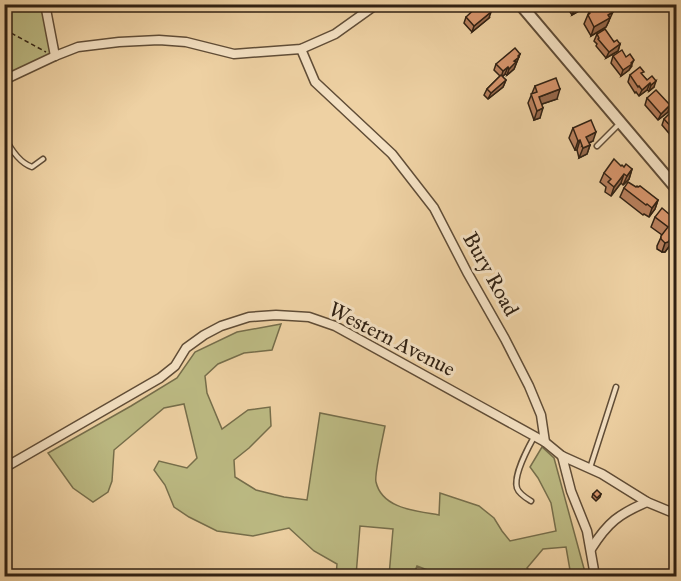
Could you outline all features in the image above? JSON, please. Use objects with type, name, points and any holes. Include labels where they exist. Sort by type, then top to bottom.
[{"type":"street","points":[[45,4],[55,56]]},
{"type":"street","points":[[4,80],[78,47],[119,42],[159,40],[186,42],[234,54],[301,49],[335,34],[378,4]]},
{"type":"street","points":[[520,4],[676,188]]},
{"type":"street","name":"Bury Road","points":[[301,49],[315,82],[392,154],[434,207],[529,386],[541,416],[545,442]]},
{"type":"street","name":"Western Avenue","points":[[4,468],[160,378],[175,366],[186,348],[220,326],[249,317],[276,315],[309,317],[335,326],[545,442]]},
{"type":"street","points":[[545,442],[562,456],[590,469],[647,502],[676,514]]},
{"type":"street","points":[[562,456],[571,491],[587,531],[595,576]]},
{"type":"street","points":[[591,549],[613,520],[628,510],[647,502]]},
{"type":"lane","points":[[597,146],[620,122]]},
{"type":"lane","points":[[4,136],[16,155],[28,166],[32,167],[43,159]]},
{"type":"lane","points":[[590,469],[616,387]]},
{"type":"lane","points":[[531,501],[517,489],[517,483],[524,456],[535,436]]},
{"type":"path","points":[[4,34],[12,33],[55,56]]},
{"type":"shaded area","points":[[45,5],[55,56],[4,80],[4,7]]},
{"type":"shaded area","points":[[281,324],[272,350],[244,353],[218,364],[205,376],[207,393],[222,429],[248,410],[270,407],[271,426],[234,460],[235,477],[256,490],[307,500],[320,413],[385,426],[377,464],[376,482],[385,498],[401,507],[439,515],[440,493],[479,506],[494,518],[510,541],[556,531],[551,503],[530,467],[542,447],[554,458],[586,576],[571,576],[566,547],[543,549],[527,568],[534,576],[443,576],[417,566],[413,576],[389,576],[393,529],[360,526],[356,576],[336,576],[337,564],[314,551],[289,528],[253,536],[217,531],[174,507],[165,485],[154,470],[159,461],[187,468],[197,458],[184,404],[164,408],[114,450],[112,481],[108,492],[93,502],[73,488],[48,453],[177,378],[195,352],[237,332]]},
{"type":"building","points":[[480,4],[491,12],[474,26],[466,17]]},
{"type":"building","points":[[603,6],[605,11],[610,8],[613,12],[608,15],[610,18],[594,27],[588,15],[589,12]]},
{"type":"building","points":[[605,29],[614,42],[617,40],[620,44],[609,52],[598,39],[597,34]]},
{"type":"building","points":[[515,48],[520,54],[519,57],[509,69],[508,67],[503,71],[496,64]]},
{"type":"building","points":[[622,50],[626,57],[630,54],[634,60],[623,70],[613,56]]},
{"type":"building","points":[[640,67],[644,72],[641,73],[647,80],[652,76],[656,81],[642,90],[630,75]]},
{"type":"building","points":[[501,75],[506,80],[491,93],[487,89]]},
{"type":"building","points":[[556,78],[560,89],[539,97],[543,108],[537,111],[531,94],[537,92],[535,86]]},
{"type":"building","points":[[656,90],[670,105],[661,114],[647,98]]},
{"type":"building","points":[[673,110],[676,113],[675,131],[664,119]]},
{"type":"building","points":[[591,120],[596,132],[586,137],[590,145],[583,148],[573,128]]},
{"type":"building","points":[[614,159],[621,166],[624,167],[626,164],[632,169],[627,176],[624,174],[614,187],[608,182],[611,179],[604,173]]},
{"type":"building","points":[[628,182],[636,187],[640,186],[658,200],[652,208],[624,188]]},
{"type":"building","points":[[662,208],[676,220],[676,232],[665,243],[661,236],[668,227],[655,217]]},
{"type":"building","points":[[597,490],[601,494],[597,498],[593,494]]}]
